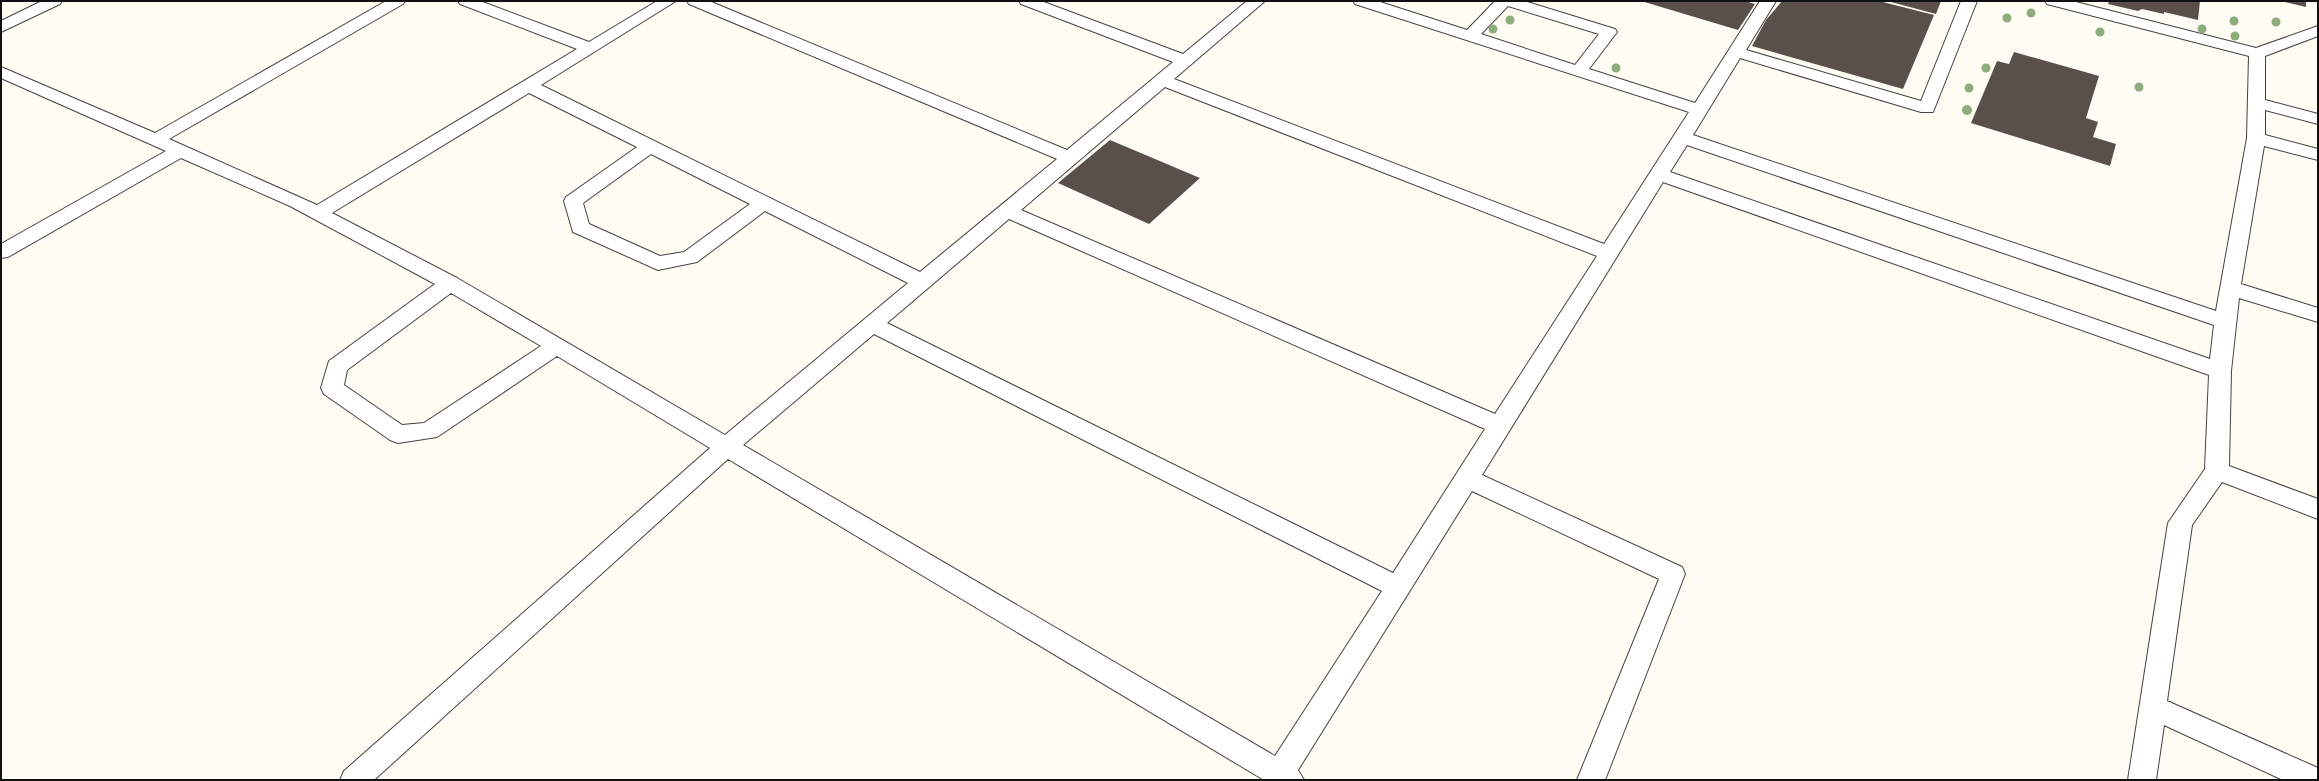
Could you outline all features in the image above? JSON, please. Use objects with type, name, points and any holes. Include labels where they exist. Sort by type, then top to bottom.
[{"type":"street","points":[[1,27],[54,1]]},
{"type":"street","points":[[155,140],[397,1]]},
{"type":"street","points":[[466,1],[590,48]]},
{"type":"street","points":[[318,212],[668,1]]},
{"type":"street","points":[[695,1],[1070,158]]},
{"type":"street","points":[[1027,1],[1185,61]]},
{"type":"street","points":[[354,780],[728,445],[1161,80],[1257,1]]},
{"type":"street","points":[[1361,1],[1699,110]]},
{"type":"street","points":[[1470,36],[1504,1]]},
{"type":"street","points":[[1508,1],[1609,32],[1579,72]]},
{"type":"street","points":[[1,72],[318,212],[450,283],[728,445],[1285,777],[1398,587],[1736,52],[1766,1]]},
{"type":"street","points":[[1736,52],[1928,108],[1969,1]]},
{"type":"street","points":[[2052,1],[2070,3],[2257,53],[2318,31]]},
{"type":"street","points":[[2142,780],[2180,523],[2217,472],[2220,371],[2225,321],[2256,138],[2257,53]]},
{"type":"street","points":[[1161,80],[1609,253]]},
{"type":"street","points":[[527,85],[923,282]]},
{"type":"street","points":[[2257,103],[2318,119]]},
{"type":"street","points":[[1682,136],[2225,321]]},
{"type":"street","points":[[2256,138],[2318,155]]},
{"type":"street","points":[[650,146],[573,201],[580,228],[658,263],[690,257],[764,203]]},
{"type":"street","points":[[1,252],[180,151]]},
{"type":"street","points":[[1659,174],[2220,371]]},
{"type":"street","points":[[1007,211],[1500,426]]},
{"type":"street","points":[[450,283],[337,366],[332,388],[398,434],[429,431],[557,346]]},
{"type":"street","points":[[2231,288],[2318,315]]},
{"type":"street","points":[[872,324],[1398,587]]},
{"type":"street","points":[[2217,472],[2318,509]]},
{"type":"street","points":[[1467,478],[1673,574],[1591,780]]},
{"type":"street","points":[[2152,707],[2314,780]]},
{"type":"building","points":[[1641,1],[1745,1],[1755,4],[1738,30]]},
{"type":"building","points":[[1782,1],[1879,1],[1934,15],[1903,89],[1752,46],[1766,20]]},
{"type":"building","points":[[1887,1],[1941,1],[1936,14]]},
{"type":"building","points":[[2109,1],[2200,1],[2198,20],[2164,12],[2164,14],[2142,9],[2138,11],[2108,4]]},
{"type":"building","points":[[2306,1],[2306,7],[2285,2]]},
{"type":"building","points":[[2014,52],[2099,76],[2086,118],[2098,122],[2093,137],[2116,144],[2110,166],[1971,123],[1997,61],[2009,64]]},
{"type":"building","points":[[1110,140],[1200,178],[1149,224],[1058,183]]}]
